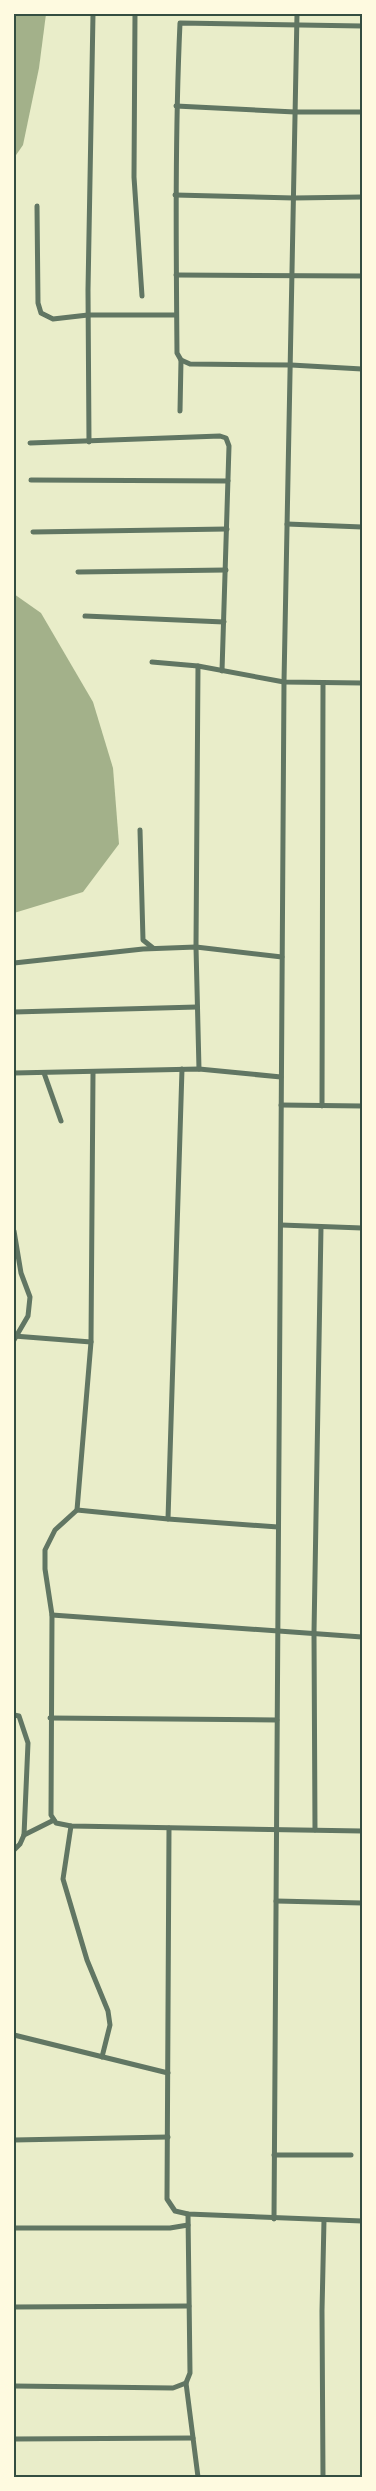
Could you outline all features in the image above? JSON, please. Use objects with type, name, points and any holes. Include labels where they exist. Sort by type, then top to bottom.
[{"type":"street","points":[[90,442],[88,315],[93,14]]},
{"type":"street","points":[[135,14],[134,177],[142,296]]},
{"type":"street","points":[[274,2219],[284,682],[298,14]]},
{"type":"street","points":[[180,411],[181,360],[177,353],[175,195],[176,106],[180,23],[362,26]]},
{"type":"street","points":[[176,106],[296,112],[362,112]]},
{"type":"street","points":[[175,195],[294,198],[362,197]]},
{"type":"street","points":[[37,206],[38,303],[41,313],[53,319],[88,315],[176,315]]},
{"type":"street","points":[[176,276],[362,276]]},
{"type":"street","points":[[181,360],[190,364],[291,365],[362,369]]},
{"type":"street","points":[[30,443],[220,436],[226,438],[229,446],[222,671]]},
{"type":"street","points":[[31,480],[228,481]]},
{"type":"street","points":[[287,524],[362,527]]},
{"type":"street","points":[[33,532],[227,529]]},
{"type":"street","points":[[78,572],[226,570]]},
{"type":"street","points":[[85,616],[224,622]]},
{"type":"street","points":[[152,662],[198,666],[284,682],[362,683]]},
{"type":"street","points":[[198,666],[196,947],[199,1069]]},
{"type":"street","points":[[322,1106],[323,683]]},
{"type":"street","points":[[140,830],[143,940],[154,949]]},
{"type":"street","points":[[14,963],[154,949],[196,947],[282,957]]},
{"type":"street","points":[[14,1012],[197,1007]]},
{"type":"street","points":[[14,1073],[93,1073],[199,1069],[282,1077]]},
{"type":"street","points":[[168,1519],[182,1070]]},
{"type":"street","points":[[44,1073],[61,1121]]},
{"type":"street","points":[[93,1073],[91,1342],[77,1510],[55,1530],[45,1550],[45,1568],[52,1615],[51,1814],[56,1824],[71,1826],[362,1831]]},
{"type":"street","points":[[281,1105],[362,1106]]},
{"type":"street","points":[[281,1225],[362,1228]]},
{"type":"street","points":[[315,1830],[314,1633],[320,1227]]},
{"type":"street","points":[[14,1231],[21,1273],[30,1297],[28,1316],[14,1337],[91,1342]]},
{"type":"street","points":[[77,1510],[278,1527]]},
{"type":"street","points":[[52,1615],[362,1637]]},
{"type":"street","points":[[14,1714],[19,1716],[28,1743],[24,1835],[20,1844],[14,1850]]},
{"type":"street","points":[[50,1718],[277,1720]]},
{"type":"street","points":[[24,1835],[54,1820]]},
{"type":"street","points":[[71,1826],[63,1879],[87,1960],[108,2011],[110,2025],[102,2057]]},
{"type":"street","points":[[169,1828],[168,2199],[175,2212],[188,2214],[274,2219],[362,2221]]},
{"type":"street","points":[[276,1901],[362,1903]]},
{"type":"street","points":[[14,2035],[168,2074]]},
{"type":"street","points":[[14,2140],[168,2137]]},
{"type":"street","points":[[274,2155],[351,2155]]},
{"type":"street","points":[[188,2214],[190,2373],[186,2383],[198,2477]]},
{"type":"street","points":[[323,2477],[322,2311],[324,2220]]},
{"type":"street","points":[[14,2228],[170,2228],[188,2225]]},
{"type":"street","points":[[14,2307],[189,2306]]},
{"type":"street","points":[[14,2386],[174,2388],[186,2383]]},
{"type":"street","points":[[14,2439],[193,2438]]},
{"type":"shaded area","points":[[14,14],[46,14],[39,68],[23,145],[14,158]]},
{"type":"shaded area","points":[[14,594],[41,613],[93,702],[113,768],[119,844],[83,892],[14,913]]}]
